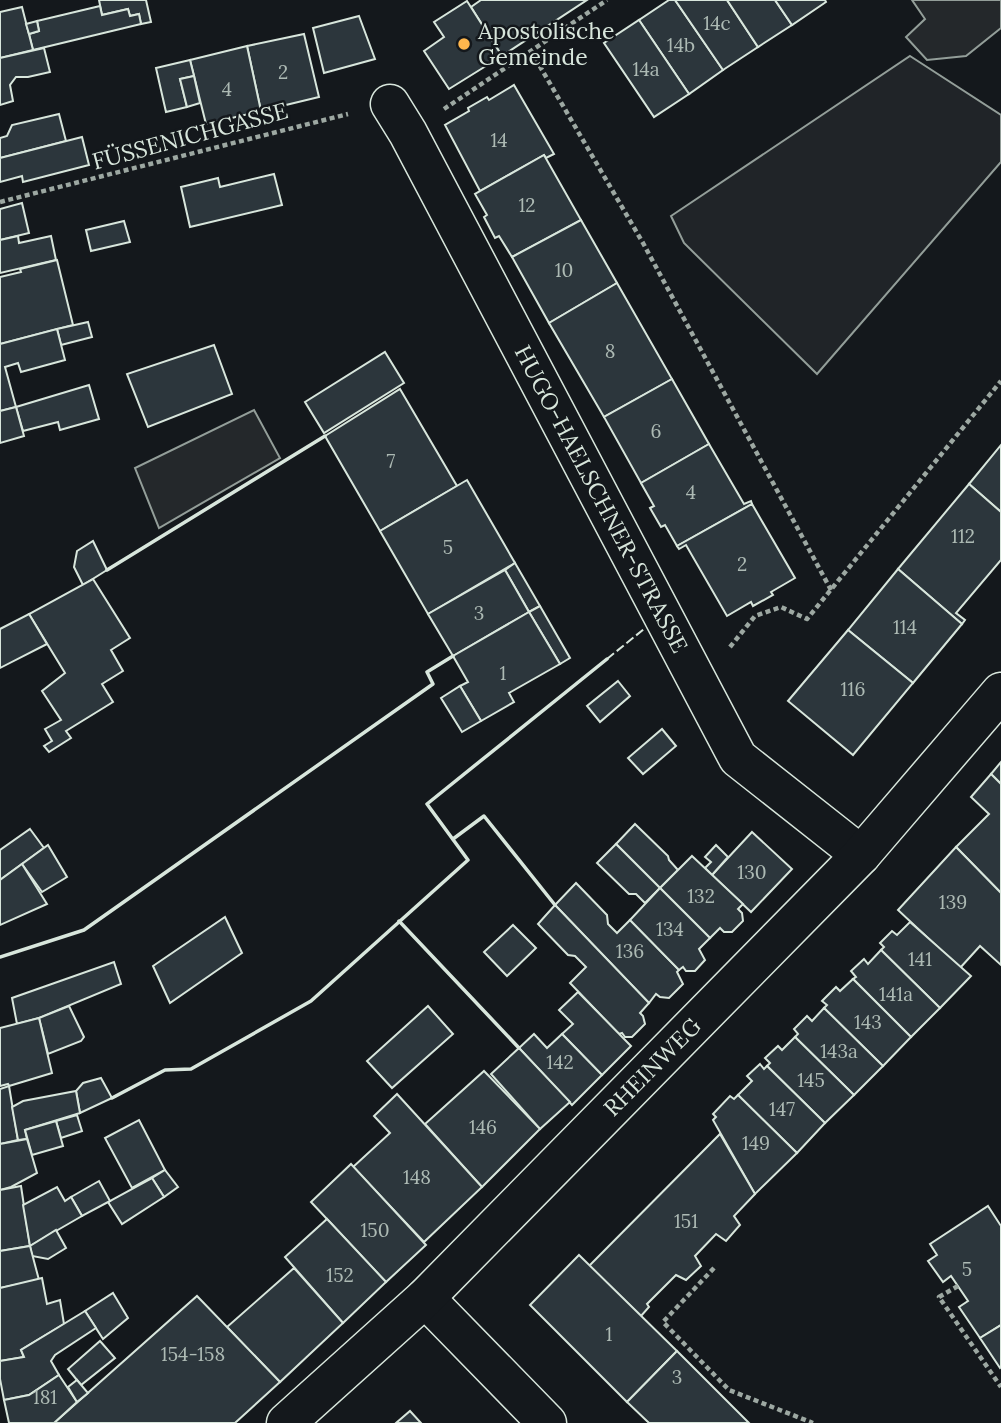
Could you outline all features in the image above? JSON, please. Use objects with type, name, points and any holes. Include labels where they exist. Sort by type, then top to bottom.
[{"type":"street","name":"HUGO-HAELSCHNER-STRASSE","points":[[399,118],[738,758],[861,855]]},
{"type":"street","name":"RHEINWEG","points":[[286,1423],[425,1298],[861,855],[1001,692]]},
{"type":"street","points":[[425,1298],[547,1423]]},
{"type":"path","name":"FÜSSENICHGASSE","points":[[0,202],[399,118],[531,51],[607,0]]},
{"type":"path","points":[[531,51],[643,243],[831,590]]},
{"type":"path","points":[[698,685],[755,616],[781,607],[807,619],[1001,381]]},
{"type":"path","points":[[713,1268],[663,1322],[729,1390],[813,1423]]},
{"type":"path","points":[[958,1286],[939,1297],[1001,1387]]},
{"type":"shaded area","points":[[912,0],[1001,0],[1001,28],[966,56],[927,60],[906,37],[925,19]]},
{"type":"shaded area","points":[[910,56],[1001,115],[1001,162],[817,374],[684,243],[671,216]]},
{"type":"shaded area","points":[[254,410],[280,458],[159,528],[135,468]]},
{"type":"building","points":[[99,0],[146,0],[151,22],[141,24],[139,14],[130,16],[128,9],[102,15]]},
{"type":"building","points":[[481,0],[587,0],[502,56],[471,7]]},
{"type":"building","points":[[669,0],[675,0],[723,70],[689,94],[639,20]]},
{"type":"building","points":[[675,0],[727,0],[758,47],[723,70]]},
{"type":"building","points":[[727,0],[775,0],[792,25],[758,47]]},
{"type":"building","points":[[775,0],[825,0],[826,2],[792,25]]},
{"type":"building","name":"Apostolische Gemeinde","points":[[467,1],[502,56],[449,89],[424,51],[444,37],[434,22]]},
{"type":"building","points":[[100,6],[102,15],[128,9],[130,16],[139,14],[141,24],[33,50],[29,34],[39,31],[37,21]]},
{"type":"building","points":[[22,7],[33,50],[0,58],[0,12]]},
{"type":"building","points":[[359,16],[375,59],[324,73],[313,28]]},
{"type":"building","points":[[639,20],[689,94],[654,117],[604,43]]},
{"type":"building","points":[[37,21],[39,31],[29,34],[26,24]]},
{"type":"building","points":[[304,34],[319,97],[261,111],[247,46]]},
{"type":"building","points":[[247,46],[261,111],[206,124],[190,60]]},
{"type":"building","points":[[44,48],[50,72],[16,77],[10,85],[13,101],[0,105],[0,58]]},
{"type":"building","points":[[190,60],[194,76],[180,79],[187,107],[166,112],[156,68]]},
{"type":"building","points":[[194,76],[200,103],[187,107],[180,79]]},
{"type":"building","points":[[514,85],[554,154],[546,158],[544,155],[480,191],[445,125],[469,111],[468,108],[487,97],[489,100]]},
{"type":"building","points":[[59,114],[66,141],[0,158],[0,138],[7,136],[12,125]]},
{"type":"building","points":[[82,137],[89,165],[23,182],[22,176],[0,182],[0,158]]},
{"type":"building","points":[[544,155],[581,220],[512,257],[499,236],[495,238],[484,217],[487,215],[475,194]]},
{"type":"building","points":[[274,174],[282,205],[190,227],[181,187],[218,178],[220,187]]},
{"type":"building","points":[[22,203],[29,233],[0,240],[0,209]]},
{"type":"building","points":[[581,220],[617,283],[549,323],[512,257]]},
{"type":"building","points":[[124,221],[130,242],[91,251],[86,230]]},
{"type":"building","points":[[18,236],[19,243],[51,236],[56,260],[0,273],[0,240]]},
{"type":"building","points":[[57,260],[73,325],[0,344],[0,277]]},
{"type":"building","points":[[617,283],[672,379],[604,417],[549,323]]},
{"type":"building","points":[[88,322],[92,337],[61,345],[57,329]]},
{"type":"building","points":[[57,329],[65,360],[21,372],[18,363],[5,367],[16,407],[0,411],[0,344]]},
{"type":"building","points":[[214,345],[232,394],[148,427],[127,374]]},
{"type":"building","points":[[385,352],[404,383],[324,433],[305,402]]},
{"type":"building","points":[[672,379],[709,444],[641,483],[604,417]]},
{"type":"building","points":[[89,385],[99,419],[60,430],[58,422],[23,431],[16,407]]},
{"type":"building","points":[[400,389],[457,486],[380,531],[325,436]]},
{"type":"building","points":[[16,407],[24,436],[0,443],[0,411]]},
{"type":"building","points":[[709,444],[744,504],[751,501],[752,504],[677,546],[665,525],[661,527],[650,508],[654,506],[641,483]]},
{"type":"building","points":[[1001,445],[1001,512],[969,484]]},
{"type":"building","points":[[467,480],[515,563],[428,614],[380,531]]},
{"type":"building","points":[[969,484],[1001,512],[1001,560],[956,613],[965,620],[962,624],[898,569]]},
{"type":"building","points":[[752,504],[795,578],[771,592],[773,595],[753,606],[751,602],[727,616],[686,545],[679,549],[677,546]]},
{"type":"building","points":[[93,541],[107,570],[83,585],[74,567],[77,551]]},
{"type":"building","points":[[515,563],[540,606],[529,612],[505,570]]},
{"type":"building","points":[[898,569],[962,624],[913,683],[848,630]]},
{"type":"building","points":[[505,570],[529,612],[453,656],[428,614]]},
{"type":"building","points":[[93,579],[130,638],[111,650],[123,671],[102,684],[113,702],[66,731],[71,738],[49,752],[44,746],[52,741],[45,729],[61,720],[42,691],[65,673],[29,614]]},
{"type":"building","points":[[540,606],[570,658],[560,664],[529,612]]},
{"type":"building","points":[[529,612],[560,664],[509,693],[514,702],[481,721],[460,686],[468,682],[453,656]]},
{"type":"building","points":[[29,614],[47,644],[0,668],[0,629]]},
{"type":"building","points":[[848,630],[913,683],[853,755],[788,701]]},
{"type":"building","points":[[618,681],[630,696],[600,722],[587,706]]},
{"type":"building","points":[[460,686],[481,721],[462,732],[441,698]]},
{"type":"building","points":[[662,729],[676,746],[643,774],[628,758]]},
{"type":"building","points":[[1001,762],[1001,784],[991,774]]},
{"type":"building","points":[[991,774],[1001,784],[1001,893],[956,847],[989,814],[971,797]]},
{"type":"building","points":[[635,824],[668,856],[678,870],[660,888],[616,844]]},
{"type":"building","points":[[30,829],[44,848],[0,880],[0,850]]},
{"type":"building","points":[[752,832],[792,869],[751,912],[712,875]]},
{"type":"building","points":[[616,844],[660,888],[645,903],[636,894],[629,894],[597,863]]},
{"type":"building","points":[[48,845],[67,877],[42,892],[22,864]]},
{"type":"building","points":[[716,845],[728,857],[712,875],[705,868],[711,862],[705,857]]},
{"type":"building","points":[[956,847],[1001,893],[1001,965],[980,946],[960,968],[898,910]]},
{"type":"building","points":[[692,856],[743,904],[738,909],[742,913],[743,921],[732,932],[724,932],[720,928],[710,938],[660,888]]},
{"type":"building","points":[[22,864],[47,904],[0,925],[0,880]]},
{"type":"building","points":[[576,883],[607,915],[608,924],[617,933],[630,920],[679,970],[677,972],[683,984],[669,998],[656,994],[649,1003],[555,905]]},
{"type":"building","points":[[660,888],[710,938],[699,949],[705,960],[695,971],[686,971],[683,967],[679,970],[630,920]]},
{"type":"building","points":[[555,905],[649,1003],[640,1013],[645,1024],[632,1037],[619,1034],[570,983],[586,967],[575,956],[568,955],[538,924]]},
{"type":"building","points":[[225,917],[242,953],[170,1003],[153,966]]},
{"type":"building","points":[[910,922],[971,976],[940,1008],[881,950],[884,947],[880,943],[892,931],[897,935]]},
{"type":"building","points":[[513,925],[536,948],[507,976],[484,952]]},
{"type":"building","points":[[881,950],[940,1008],[911,1037],[853,979],[856,977],[851,971],[864,959],[868,964]]},
{"type":"building","points":[[114,962],[121,984],[39,1018],[17,1024],[12,998]]},
{"type":"building","points":[[853,979],[911,1037],[883,1066],[824,1008],[827,1005],[822,1001],[836,987],[840,991]]},
{"type":"building","points":[[578,992],[631,1046],[602,1075],[562,1034],[573,1024],[559,1010]]},
{"type":"building","points":[[69,1006],[84,1037],[81,1041],[48,1054],[39,1018]]},
{"type":"building","points":[[428,1006],[453,1034],[392,1088],[367,1061]]},
{"type":"building","points":[[824,1008],[883,1066],[854,1095],[795,1037],[798,1034],[794,1029],[807,1016],[812,1021]]},
{"type":"building","points":[[39,1018],[52,1073],[9,1086],[0,1086],[0,1028]]},
{"type":"building","points":[[534,1034],[547,1048],[562,1034],[602,1075],[572,1105],[519,1048]]},
{"type":"building","points":[[795,1037],[854,1095],[825,1123],[767,1066],[770,1063],[765,1058],[778,1046],[782,1050]]},
{"type":"building","points":[[519,1048],[570,1102],[540,1129],[491,1074]]},
{"type":"building","points":[[760,1064],[764,1069],[767,1066],[825,1123],[797,1153],[738,1095],[752,1081],[747,1076]]},
{"type":"building","points":[[484,1071],[540,1129],[482,1187],[425,1124]]},
{"type":"building","points":[[101,1078],[112,1098],[80,1113],[76,1091],[83,1083]]},
{"type":"building","points":[[9,1086],[18,1140],[0,1144],[0,1089]]},
{"type":"building","points":[[76,1091],[80,1113],[25,1130],[27,1139],[18,1140],[12,1107],[23,1101]]},
{"type":"building","points":[[397,1094],[482,1187],[424,1242],[353,1167],[390,1133],[374,1116]]},
{"type":"building","points":[[738,1095],[797,1153],[755,1194],[713,1120],[716,1117],[713,1114],[730,1096],[734,1099]]},
{"type":"building","points":[[77,1115],[82,1131],[61,1138],[56,1121]]},
{"type":"building","points":[[139,1120],[165,1170],[132,1188],[105,1138]]},
{"type":"building","points":[[56,1121],[63,1146],[32,1155],[25,1130]]},
{"type":"building","points":[[720,1134],[755,1194],[734,1216],[740,1225],[726,1241],[716,1234],[695,1256],[701,1266],[686,1280],[676,1275],[647,1304],[649,1307],[641,1316],[589,1266]]},
{"type":"building","points":[[27,1139],[37,1173],[0,1190],[0,1144]]},
{"type":"building","points":[[351,1164],[426,1245],[386,1282],[311,1202]]},
{"type":"building","points":[[165,1170],[178,1187],[164,1197],[152,1178]]},
{"type":"building","points":[[152,1178],[164,1197],[122,1224],[108,1202]]},
{"type":"building","points":[[99,1181],[110,1201],[82,1216],[71,1197]]},
{"type":"building","points":[[21,1186],[30,1246],[0,1251],[0,1190]]},
{"type":"building","points":[[57,1187],[65,1201],[71,1197],[82,1216],[30,1246],[23,1205]]},
{"type":"building","points":[[988,1206],[1001,1226],[1001,1325],[980,1338],[959,1307],[968,1301],[951,1276],[943,1282],[928,1261],[937,1255],[930,1244]]},
{"type":"building","points":[[327,1219],[386,1282],[343,1323],[285,1257]]},
{"type":"building","points":[[56,1230],[66,1248],[48,1259],[32,1256],[30,1246]]},
{"type":"building","points":[[30,1246],[39,1280],[0,1288],[0,1251]]},
{"type":"building","points":[[579,1255],[677,1351],[627,1402],[530,1305]]},
{"type":"building","points":[[294,1268],[343,1323],[280,1382],[227,1327]]},
{"type":"building","points":[[42,1278],[47,1304],[60,1300],[64,1324],[21,1350],[24,1357],[0,1361],[0,1288]]},
{"type":"building","points":[[113,1293],[128,1318],[103,1339],[85,1311]]},
{"type":"building","points":[[197,1296],[280,1382],[235,1423],[54,1423]]},
{"type":"building","points":[[85,1311],[96,1328],[55,1355],[51,1361],[59,1375],[29,1395],[4,1400],[0,1361],[24,1357],[21,1350]]},
{"type":"building","points":[[1001,1325],[1001,1367],[1000,1368],[980,1338]]},
{"type":"building","points":[[100,1341],[115,1358],[81,1385],[68,1369]]},
{"type":"building","points":[[677,1351],[749,1423],[649,1423],[627,1402]]},
{"type":"building","points":[[59,1375],[77,1402],[54,1423],[9,1423],[4,1400],[29,1395]]},
{"type":"building","points":[[77,1380],[88,1393],[77,1402],[68,1387]]},
{"type":"building","points":[[410,1411],[421,1423],[396,1423]]},
{"type":"fence","points":[[607,659],[644,629]]},
{"type":"wall","points":[[107,570],[325,436]]},
{"type":"wall","points":[[0,957],[84,930],[433,684],[427,672],[453,656]]},
{"type":"wall","points":[[112,1098],[165,1070],[191,1069],[311,1001],[468,860],[427,804],[607,659]]},
{"type":"wall","points":[[453,839],[484,816],[555,905]]},
{"type":"wall","points":[[399,921],[519,1048]]},
{"type":"place","name":"Apostolische Gemeinde","points":[[464,44]]}]
